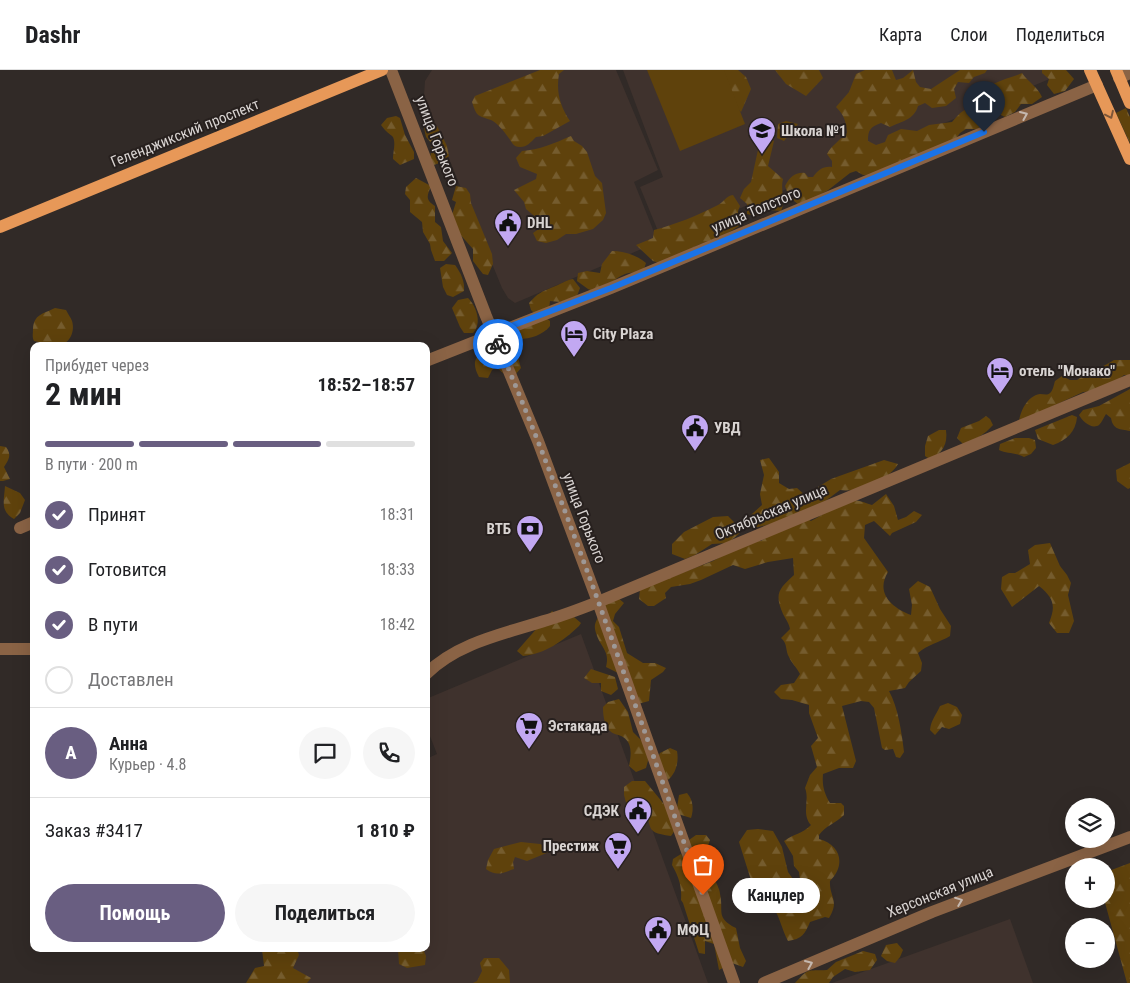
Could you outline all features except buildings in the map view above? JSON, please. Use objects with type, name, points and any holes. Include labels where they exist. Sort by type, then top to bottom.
[{"type":"main road","name":"Геленджикский проспект","points":[[0,227],[382,70]]},
{"type":"main road","points":[[1090,70],[1130,159]]},
{"type":"main road","points":[[1122,74],[1130,103]]},
{"type":"street","name":"улица Горького","points":[[391,70],[493,333],[538,442],[598,602],[734,983]]},
{"type":"street","name":"улица Толстого","points":[[430,359],[620,284],[1097,85]]},
{"type":"street","name":"Октябрьская улица","points":[[430,670],[437,663],[461,650],[502,634],[598,602],[1130,380]]},
{"type":"street","points":[[20,528],[30,524]]},
{"type":"street","points":[[0,649],[30,649]]},
{"type":"street","name":"Херсонская улица","points":[[764,983],[932,912],[1130,837]]},
{"type":"shaded area","points":[[432,70],[616,70],[658,170],[634,182],[658,242],[515,303],[508,298],[502,288],[424,96],[425,81]]},
{"type":"shaded area","name":"Школа №1","points":[[623,70],[1057,70],[1059,75],[662,241],[640,187],[663,177]]},
{"type":"shaded area","points":[[581,634],[708,983],[278,983],[262,952],[430,952],[430,757],[437,754],[430,736],[430,697]]},
{"type":"shaded area","points":[[1010,919],[1033,983],[832,983]]},
{"type":"green space","points":[[540,70],[564,70],[559,74],[559,93],[561,104],[570,121],[543,136],[536,137],[527,145],[518,147],[513,144],[496,123],[478,115],[472,102],[475,96]]},
{"type":"green space","points":[[647,70],[724,70],[745,124],[680,151]]},
{"type":"green space","points":[[702,70],[738,70],[746,77],[751,89],[741,112]]},
{"type":"green space","points":[[775,70],[819,70],[823,78],[806,96],[786,84]]},
{"type":"green space","points":[[865,70],[892,70],[896,80],[903,78],[913,70],[916,82],[920,87],[931,89],[960,70],[987,70],[985,73],[974,77],[969,83],[958,82],[954,89],[956,98],[946,106],[932,108],[925,103],[918,106],[911,117],[890,127],[881,123],[874,126],[868,134],[868,141],[876,145],[885,142],[888,135],[901,129],[917,131],[929,125],[952,122],[965,110],[972,107],[981,107],[983,93],[988,88],[1022,73],[1042,97],[1032,104],[1021,104],[1015,112],[1005,117],[997,113],[977,129],[966,129],[960,133],[946,152],[869,175],[863,175],[856,171],[850,173],[827,191],[799,205],[789,197],[785,186],[796,174],[805,173],[808,177],[813,177],[821,169],[832,167],[832,161],[827,154],[847,133],[844,118],[836,107],[849,92],[856,74]]},
{"type":"green space","points":[[1042,70],[1066,70],[1074,79],[1065,91],[1054,94],[1047,85],[1049,79],[1042,73]]},
{"type":"green space","points":[[1126,108],[1130,117],[1130,143],[1116,113]]},
{"type":"green space","points":[[396,116],[400,118],[405,135],[414,152],[414,159],[400,165],[393,159],[394,139],[381,125],[387,118]]},
{"type":"green space","points":[[786,121],[798,124],[784,141],[777,138],[778,124]]},
{"type":"green space","points":[[428,124],[437,126],[447,146],[449,156],[442,162],[434,165],[430,160],[432,144],[426,137],[424,128]]},
{"type":"green space","points":[[767,135],[774,141],[768,166],[783,179],[783,203],[781,211],[769,210],[755,216],[747,214],[747,204],[740,198],[744,189],[751,182],[758,150],[754,142],[757,136]]},
{"type":"green space","points":[[571,136],[587,152],[595,176],[602,183],[606,213],[603,220],[593,229],[576,234],[566,234],[557,240],[546,243],[537,241],[533,233],[543,226],[526,209],[524,202],[514,190],[536,179],[537,174],[520,167],[516,158],[522,151],[541,148]]},
{"type":"green space","points":[[416,178],[431,186],[428,198],[435,206],[435,222],[441,227],[443,241],[452,253],[444,261],[435,261],[430,244],[423,232],[422,222],[410,212],[410,200],[405,194],[406,187]]},
{"type":"green space","points":[[456,186],[466,188],[470,194],[471,203],[492,254],[493,264],[488,275],[483,274],[473,261],[473,249],[457,231],[452,215],[456,202],[452,200]]},
{"type":"green space","points":[[733,195],[740,206],[738,211],[739,226],[723,236],[698,245],[662,264],[653,261],[636,245],[653,238],[654,230],[694,216],[718,205]]},
{"type":"green space","points":[[612,251],[638,258],[646,263],[644,269],[621,276],[599,294],[577,281],[578,273],[587,271],[600,273],[602,264]]},
{"type":"green space","points":[[446,264],[455,265],[463,281],[464,291],[453,297],[447,295],[443,287],[440,268]]},
{"type":"green space","points":[[573,279],[580,288],[577,296],[560,302],[550,301],[549,309],[535,314],[531,310],[529,303],[537,295]]},
{"type":"green space","points":[[468,298],[474,306],[478,320],[473,333],[464,333],[452,308],[458,300]]},
{"type":"green space","points":[[55,308],[66,310],[73,326],[69,339],[66,342],[34,341],[34,324],[40,315]]},
{"type":"green space","points":[[546,318],[550,321],[550,326],[544,332],[532,337],[519,339],[516,333],[520,327]]},
{"type":"green space","points":[[495,348],[506,348],[516,351],[521,368],[515,375],[503,373],[496,367],[488,378],[479,377],[475,368],[477,357],[490,354]]},
{"type":"green space","points":[[1114,360],[1130,360],[1130,375],[1124,375],[1110,385],[1100,389],[1083,392],[1019,422],[1028,401],[1035,395],[1050,393],[1055,381],[1062,376],[1070,380],[1077,380]]},
{"type":"green space","points":[[1130,389],[1130,431],[1115,427],[1111,418],[1106,414],[1099,425],[1096,426],[1090,426],[1079,415],[1083,410],[1099,406]]},
{"type":"green space","points":[[1072,415],[1077,417],[1075,427],[1063,440],[1053,445],[1038,439],[1035,430]]},
{"type":"green space","points":[[986,416],[993,425],[983,434],[963,444],[957,438],[961,428]]},
{"type":"green space","points":[[939,430],[946,430],[945,444],[941,451],[931,460],[925,456],[925,446],[928,436]]},
{"type":"green space","points":[[1015,438],[1035,440],[1036,448],[1031,454],[1024,457],[999,450],[1000,444]]},
{"type":"green space","points":[[0,446],[6,447],[9,455],[4,467],[10,479],[3,481],[0,481]]},
{"type":"green space","points":[[769,458],[779,472],[779,483],[789,489],[797,488],[805,495],[831,479],[884,460],[898,464],[888,475],[872,484],[855,489],[840,490],[804,517],[811,521],[852,500],[872,505],[886,494],[894,506],[898,520],[914,511],[922,515],[916,522],[892,533],[890,536],[874,521],[865,525],[864,538],[888,572],[883,587],[892,604],[911,615],[912,605],[909,589],[918,581],[930,587],[940,609],[951,626],[950,636],[918,653],[922,663],[921,671],[905,688],[889,691],[895,705],[901,729],[904,752],[900,758],[896,757],[893,749],[885,750],[882,748],[874,708],[869,702],[861,701],[842,706],[856,761],[853,768],[839,768],[823,774],[824,789],[830,803],[841,803],[844,806],[844,815],[824,829],[819,835],[819,839],[832,846],[839,856],[838,869],[830,881],[834,907],[829,918],[825,917],[810,922],[802,935],[797,939],[788,941],[773,907],[764,905],[750,877],[739,842],[747,830],[773,831],[782,847],[788,872],[793,879],[800,880],[799,872],[794,866],[793,856],[784,841],[804,831],[811,825],[806,812],[807,797],[805,788],[810,775],[817,767],[811,746],[818,738],[809,713],[809,705],[781,699],[774,692],[781,685],[794,683],[800,674],[790,659],[785,643],[781,638],[790,629],[780,607],[779,596],[782,588],[794,575],[793,558],[768,562],[745,569],[733,565],[690,584],[671,587],[665,593],[666,598],[654,606],[648,606],[639,599],[640,589],[713,561],[749,541],[761,541],[770,535],[770,524],[755,528],[743,522],[762,505],[760,494],[764,475],[760,460]]},
{"type":"green space","points":[[1130,463],[1130,488],[1128,489],[1117,481],[1116,470]]},
{"type":"green space","points":[[5,486],[20,493],[25,500],[20,513],[14,519],[5,509]]},
{"type":"green space","points":[[728,516],[735,523],[740,533],[728,543],[712,544],[685,559],[672,554],[672,544],[684,532],[713,517]]},
{"type":"green space","points":[[1050,543],[1060,566],[1071,583],[1068,595],[1074,621],[1069,633],[1057,633],[1049,623],[1053,607],[1051,598],[1039,586],[1012,607],[1001,589],[1002,577],[1009,573],[1015,573],[1030,564],[1028,550],[1035,545]]},
{"type":"green space","points":[[617,597],[624,603],[615,614],[613,621],[619,627],[627,653],[643,663],[655,663],[666,668],[651,680],[649,701],[638,704],[618,673],[606,667],[606,652],[595,629],[600,612],[600,601]]},
{"type":"green space","points":[[552,611],[562,618],[574,617],[581,623],[567,637],[546,650],[523,656],[517,651]]},
{"type":"green space","points":[[591,669],[615,677],[618,689],[611,695],[601,691],[601,683],[592,683],[584,678]]},
{"type":"green space","points":[[619,699],[628,712],[633,732],[643,742],[649,757],[646,768],[636,772],[629,766],[630,746],[623,737],[611,732],[604,719],[603,707],[608,702]]},
{"type":"green space","points":[[948,703],[957,707],[962,715],[960,724],[949,729],[942,727],[935,735],[930,730],[933,720],[940,706]]},
{"type":"green space","points":[[670,748],[677,751],[678,759],[675,771],[668,780],[656,761],[660,753]]},
{"type":"green space","points":[[632,781],[645,781],[668,809],[676,829],[671,836],[652,830],[646,816],[641,811],[635,814],[628,810],[624,787]]},
{"type":"green space","points":[[687,793],[692,805],[691,818],[678,814],[677,808],[679,795]]},
{"type":"green space","points":[[696,835],[706,835],[710,840],[706,852],[700,856],[691,853],[689,840]]},
{"type":"green space","points":[[521,842],[540,844],[554,850],[527,861],[515,857],[513,862],[514,869],[503,873],[497,874],[486,869],[494,849]]},
{"type":"green space","points":[[681,854],[685,861],[703,862],[700,877],[709,882],[716,882],[720,892],[723,917],[725,921],[736,928],[740,948],[746,961],[743,967],[732,963],[719,970],[714,944],[705,941],[705,954],[699,953],[681,900],[680,882],[672,865],[673,859]]},
{"type":"green space","points":[[1130,863],[1130,983],[1127,983],[1115,939],[1115,918],[1109,918],[1106,908],[1115,908],[1115,869]]},
{"type":"green space","points":[[897,943],[903,950],[895,963],[887,961],[881,956],[886,945]]},
{"type":"green space","points":[[863,951],[875,954],[877,960],[870,970],[855,972],[845,969],[833,977],[829,983],[795,983],[808,971],[827,970],[836,962]]},
{"type":"green space","points":[[262,952],[298,952],[299,955],[293,968],[311,978],[307,983],[246,983],[255,968],[264,966]]},
{"type":"green space","points":[[398,952],[424,952],[426,956],[425,965],[407,968],[399,964]]},
{"type":"green space","points":[[484,958],[499,958],[509,970],[510,983],[473,983],[477,981],[482,971],[480,963]]},
{"type":"way so far","points":[[498,344],[538,442],[583,562],[703,895]]},
{"type":"place","name":"Школа №1","points":[[762,155]]},
{"type":"place","name":"DHL","points":[[508,247]]},
{"type":"place","name":"City Plaza","points":[[574,358]]},
{"type":"place","name":"отель \"Монако\"","points":[[1000,395]]},
{"type":"place","name":"УВД","points":[[695,452]]},
{"type":"place","name":"ВТБ","points":[[530,553]]},
{"type":"place","name":"Эстакада","points":[[529,750]]},
{"type":"place","name":"СДЭК","points":[[638,835]]},
{"type":"place","name":"Престиж","points":[[618,870]]},
{"type":"place","name":"Канцлер","points":[[703,895]]},
{"type":"place","name":"МФЦ","points":[[658,954]]},
{"type":"route","points":[[498,344],[493,333],[611,288],[984,132]]}]
